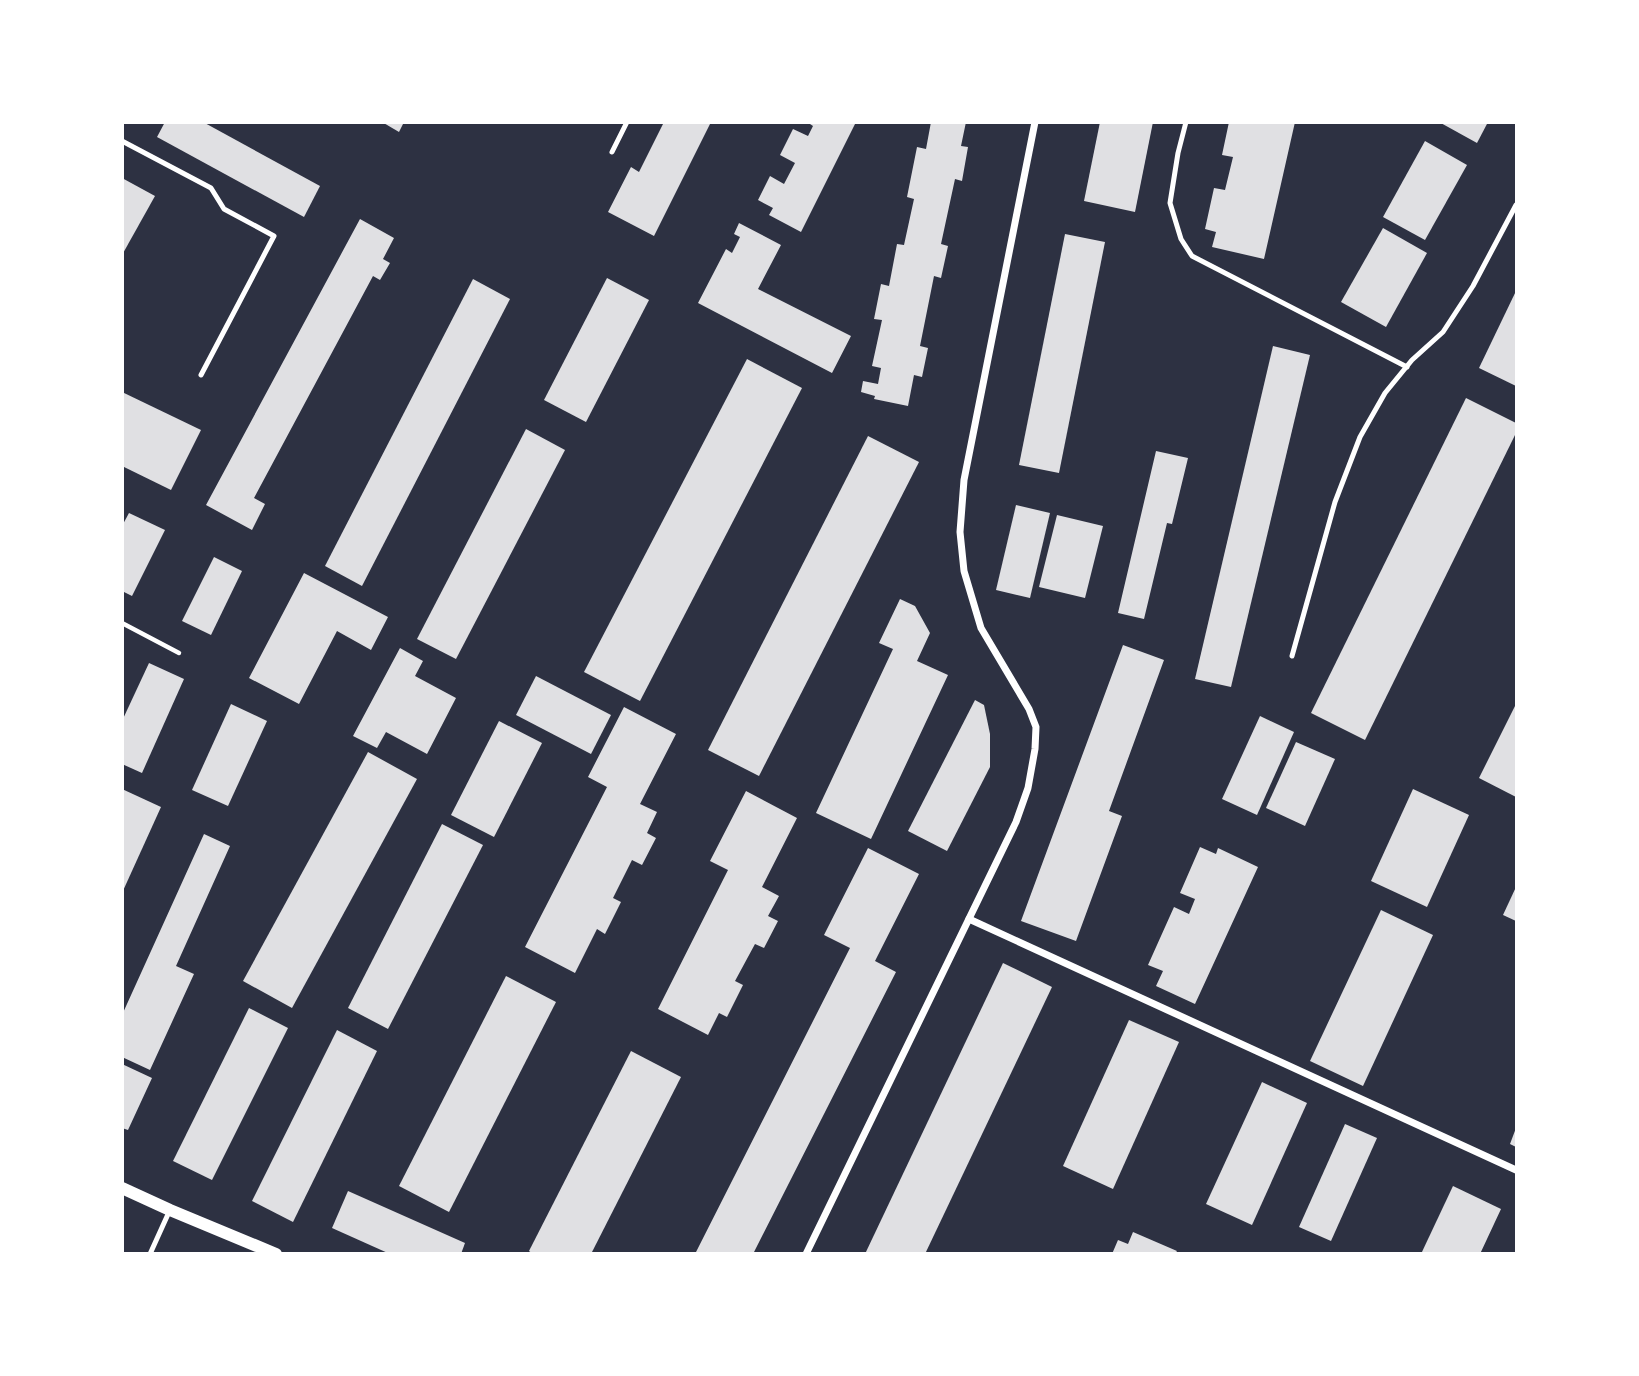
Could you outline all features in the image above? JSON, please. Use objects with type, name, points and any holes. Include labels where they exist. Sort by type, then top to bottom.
[{"type":"street","points":[[806,1254],[1016,822],[1028,788],[1036,727],[981,628],[964,571],[960,531],[964,480],[1035,122]]},
{"type":"street","points":[[969,919],[1517,1170]]},
{"type":"street","points":[[122,1188],[276,1254]]},
{"type":"lane","points":[[612,152],[627,122]]},
{"type":"lane","points":[[1186,122],[1170,203],[1181,239],[1192,256],[1407,367]]},
{"type":"lane","points":[[122,141],[211,188],[224,209],[274,236],[201,375]]},
{"type":"lane","points":[[1292,656],[1335,502],[1360,437],[1385,393],[1443,332],[1473,286],[1517,205]]},
{"type":"lane","points":[[150,1254],[170,1210]]},
{"type":"path","points":[[122,623],[179,653]]},
{"type":"building","points":[[165,122],[203,122],[320,186],[304,217],[157,137]]},
{"type":"building","points":[[382,122],[404,122],[399,132]]},
{"type":"building","points":[[664,122],[711,122],[654,236],[608,212],[631,167],[639,172]]},
{"type":"building","points":[[807,122],[856,122],[801,232],[769,215],[773,208],[758,200],[770,176],[784,184],[795,163],[780,155],[793,129],[808,136],[813,126]]},
{"type":"building","points":[[931,122],[966,122],[961,146],[968,147],[962,181],[955,179],[941,244],[948,246],[941,278],[934,276],[920,346],[928,348],[922,377],[914,375],[908,406],[874,399],[875,396],[861,392],[863,381],[878,384],[881,368],[872,366],[882,320],[874,319],[881,284],[889,286],[897,244],[904,245],[914,199],[907,197],[917,147],[926,149]]},
{"type":"building","points":[[1100,122],[1153,122],[1135,212],[1084,201]]},
{"type":"building","points":[[1229,122],[1295,122],[1264,259],[1212,247],[1216,232],[1205,229],[1214,188],[1225,190],[1233,157],[1222,155]]},
{"type":"building","points":[[1439,122],[1488,122],[1477,143]]},
{"type":"building","points":[[1425,141],[1467,165],[1425,240],[1383,217]]},
{"type":"building","points":[[122,178],[155,196],[122,255]]},
{"type":"building","points":[[360,219],[394,238],[383,259],[390,263],[380,280],[373,276],[254,498],[265,504],[252,530],[206,505]]},
{"type":"building","points":[[739,223],[781,245],[758,289],[851,336],[832,373],[698,303],[726,249],[732,253],[740,237],[734,234]]},
{"type":"building","points":[[1383,228],[1427,253],[1386,327],[1341,302]]},
{"type":"building","points":[[1065,234],[1105,242],[1059,473],[1019,465]]},
{"type":"building","points":[[607,278],[649,300],[586,422],[544,400]]},
{"type":"building","points":[[473,279],[510,299],[362,586],[325,566]]},
{"type":"building","points":[[1516,291],[1516,386],[1479,368]]},
{"type":"building","points":[[1273,346],[1310,355],[1231,687],[1195,679]]},
{"type":"building","points":[[747,359],[802,388],[640,701],[584,672]]},
{"type":"building","points":[[122,392],[201,430],[171,490],[122,466]]},
{"type":"building","points":[[1466,398],[1516,423],[1516,433],[1365,740],[1311,713]]},
{"type":"building","points":[[526,429],[565,450],[456,659],[417,639]]},
{"type":"building","points":[[868,436],[919,462],[759,776],[708,750]]},
{"type":"building","points":[[1156,451],[1188,458],[1172,524],[1167,523],[1144,619],[1118,613]]},
{"type":"building","points":[[1016,505],[1050,513],[1030,598],[996,590]]},
{"type":"building","points":[[129,513],[165,530],[132,596],[122,591],[122,526]]},
{"type":"building","points":[[1057,515],[1103,526],[1085,598],[1039,587]]},
{"type":"building","points":[[214,557],[242,571],[211,635],[182,621]]},
{"type":"building","points":[[304,573],[388,617],[371,650],[337,631],[299,704],[249,678]]},
{"type":"building","points":[[900,599],[915,606],[930,633],[917,661],[948,675],[871,839],[816,813],[893,649],[879,643]]},
{"type":"building","points":[[1123,645],[1164,660],[1109,811],[1122,816],[1076,941],[1021,921]]},
{"type":"building","points":[[400,648],[423,661],[415,676],[456,698],[427,754],[386,732],[377,748],[353,736]]},
{"type":"building","points":[[149,663],[184,679],[142,773],[122,764],[122,721]]},
{"type":"building","points":[[536,676],[611,715],[591,754],[516,715]]},
{"type":"building","points":[[975,700],[984,705],[990,734],[990,767],[947,851],[908,831]]},
{"type":"building","points":[[231,704],[267,721],[228,806],[192,790]]},
{"type":"building","points":[[1516,704],[1516,797],[1479,778]]},
{"type":"building","points":[[624,707],[676,734],[640,804],[657,812],[647,833],[656,838],[642,865],[632,860],[613,898],[621,902],[605,934],[597,929],[575,973],[525,947],[607,787],[588,777]]},
{"type":"building","points":[[1260,716],[1294,732],[1257,815],[1222,799]]},
{"type":"building","points":[[499,721],[542,743],[494,837],[451,815]]},
{"type":"building","points":[[1296,742],[1335,759],[1305,826],[1266,808]]},
{"type":"building","points":[[368,752],[417,779],[292,1008],[243,981]]},
{"type":"building","points":[[122,789],[161,807],[122,893]]},
{"type":"building","points":[[1413,789],[1469,815],[1427,907],[1371,881]]},
{"type":"building","points":[[746,791],[797,818],[762,887],[779,896],[768,916],[778,921],[764,948],[755,944],[735,981],[743,985],[727,1017],[719,1013],[708,1035],[658,1009],[728,870],[710,861]]},
{"type":"building","points":[[442,824],[483,845],[388,1029],[348,1008]]},
{"type":"building","points":[[204,834],[230,846],[176,966],[194,974],[150,1070],[122,1057],[122,1015]]},
{"type":"building","points":[[1200,847],[1216,854],[1218,848],[1258,867],[1195,1004],[1156,986],[1163,971],[1148,965],[1174,907],[1189,914],[1195,899],[1180,893]]},
{"type":"building","points":[[868,848],[919,874],[875,961],[896,972],[753,1254],[695,1254],[850,948],[824,935]]},
{"type":"building","points":[[1516,887],[1516,921],[1503,915]]},
{"type":"building","points":[[1381,910],[1433,935],[1363,1086],[1310,1061]]},
{"type":"building","points":[[1003,963],[1052,987],[925,1254],[865,1254]]},
{"type":"building","points":[[506,976],[556,1002],[449,1212],[399,1186]]},
{"type":"building","points":[[249,1008],[288,1028],[212,1180],[173,1161]]},
{"type":"building","points":[[1129,1020],[1179,1042],[1113,1189],[1063,1166]]},
{"type":"building","points":[[337,1030],[377,1051],[293,1222],[252,1201]]},
{"type":"building","points":[[631,1051],[681,1077],[591,1254],[533,1254],[529,1251]]},
{"type":"building","points":[[122,1064],[152,1078],[128,1130],[122,1128]]},
{"type":"building","points":[[1262,1082],[1307,1103],[1252,1225],[1206,1204]]},
{"type":"building","points":[[1345,1124],[1377,1138],[1331,1241],[1299,1227]]},
{"type":"building","points":[[1516,1128],[1516,1147],[1510,1144]]},
{"type":"building","points":[[1453,1186],[1501,1209],[1480,1254],[1421,1254]]},
{"type":"building","points":[[348,1191],[465,1243],[461,1254],[390,1254],[332,1228]]},
{"type":"building","points":[[1133,1232],[1177,1251],[1175,1254],[1112,1254],[1118,1240],[1128,1244]]}]
